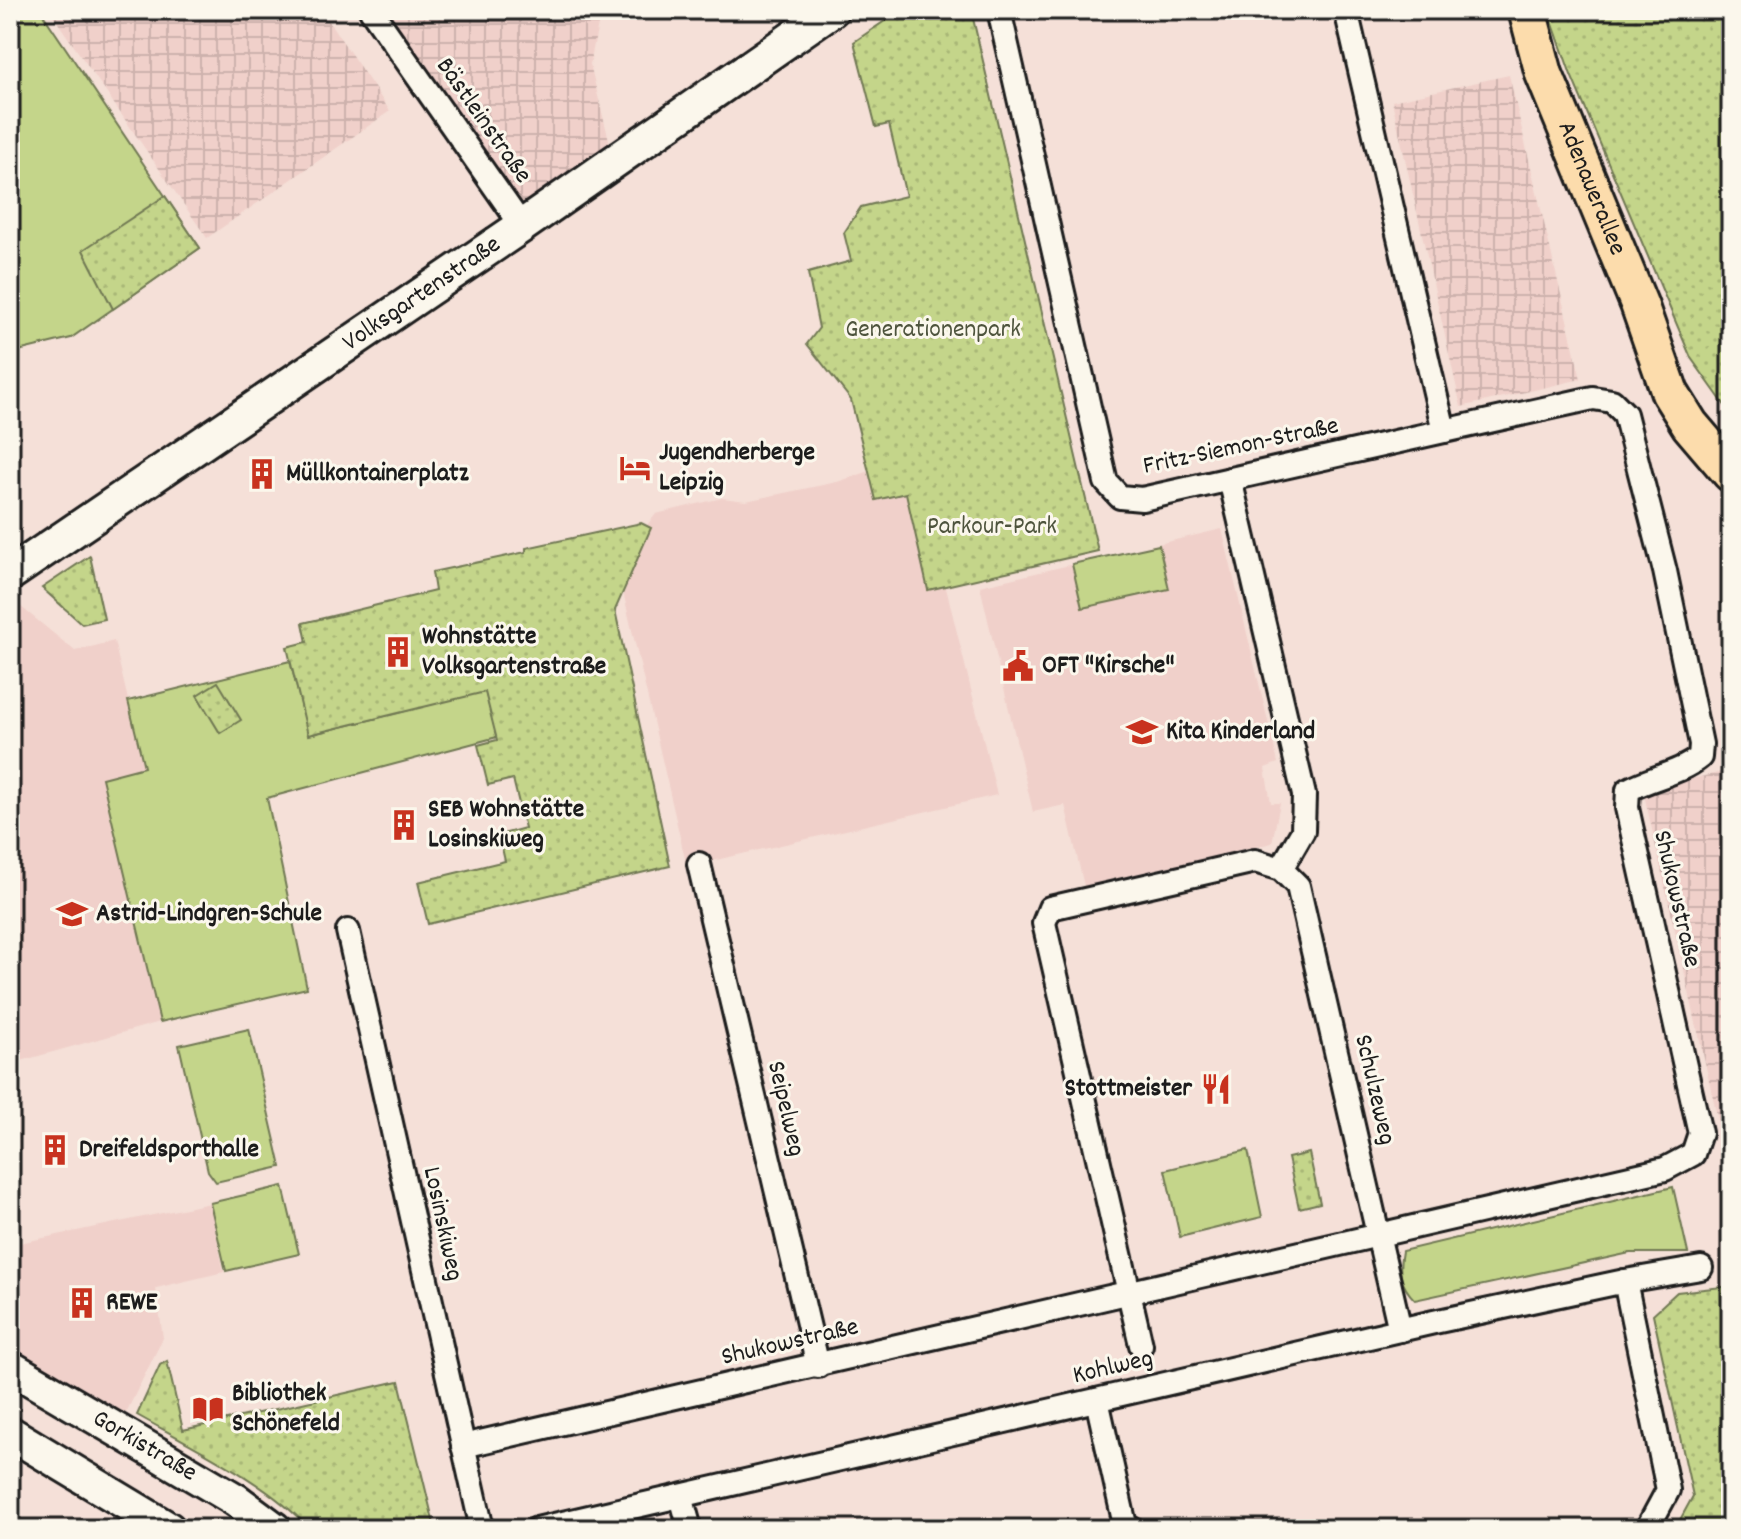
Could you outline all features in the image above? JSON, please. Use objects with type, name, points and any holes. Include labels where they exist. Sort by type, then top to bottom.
[{"type":"main road","name":"Volksgartenstraße","points":[[10,574],[522,226],[832,10]]},
{"type":"main road","name":"Adenauerallee","points":[[1507,10],[1544,74]]},
{"type":"main road","name":"Adenauerallee","points":[[1527,10],[1544,74],[1639,304],[1670,393],[1690,425],[1731,473]]},
{"type":"main road","name":"Adenauerallee","points":[[1639,304],[1681,381],[1707,419],[1731,446]]},
{"type":"main road","name":"Gorkistraße","points":[[10,1367],[236,1500],[275,1529]]},
{"type":"main road","points":[[10,1433],[169,1529]]},
{"type":"street","name":"Bästleinstraße","points":[[371,10],[522,226]]},
{"type":"street","name":"Fritz-Siemon-Straße","points":[[999,10],[1106,482],[1120,497],[1142,499],[1444,431]]},
{"type":"street","points":[[1346,10],[1444,431]]},
{"type":"street","name":"Shukowstraße","points":[[463,1446],[1665,1169],[1693,1154],[1700,1133],[1627,808],[1628,790],[1688,768],[1700,757],[1701,744],[1663,564],[1625,414],[1612,401],[1593,398],[1444,431]]},
{"type":"street","points":[[1141,1345],[1044,923],[1050,908],[1255,861],[1281,869],[1303,831],[1304,795],[1230,479]]},
{"type":"street","name":"Seipelweg","points":[[699,864],[818,1366]]},
{"type":"street","name":"Schulzeweg","points":[[1281,869],[1298,886],[1400,1330]]},
{"type":"street","name":"Losinskiweg","points":[[348,931],[482,1529]]},
{"type":"street","name":"Kohlweg","points":[[537,1529],[1400,1330],[1625,1281],[1701,1268]]},
{"type":"street","points":[[1625,1281],[1668,1490],[1647,1529]]},
{"type":"street","points":[[1097,1400],[1125,1525],[1132,1529]]},
{"type":"street","points":[[681,1496],[690,1529]]},
{"type":"shaded area","points":[[49,10],[321,10],[390,111],[207,238]]},
{"type":"shaded area","points":[[361,10],[601,10],[590,64],[611,148],[511,224]]},
{"type":"shaded area","points":[[1509,75],[1581,379],[1461,407],[1392,101]]},
{"type":"shaded area","points":[[870,471],[918,474],[997,795],[699,864],[686,863],[618,570],[632,543],[656,514],[722,498],[746,501],[837,482]]},
{"type":"shaded area","name":"Kita Kinderland","points":[[1222,529],[1278,763],[1265,768],[1271,803],[1280,803],[1272,843],[1084,886],[1065,805],[1033,812],[980,586]]},
{"type":"shaded area","name":"Astrid-Lindgren-Schule","points":[[20,606],[75,651],[114,641],[144,767],[102,778],[160,1022],[10,1064],[10,613]]},
{"type":"shaded area","points":[[1731,770],[1731,1177],[1643,790]]},
{"type":"shaded area","name":"REWE","points":[[210,1203],[224,1272],[156,1288],[163,1338],[124,1417],[10,1347],[10,1245]]},
{"type":"green space","points":[[10,10],[40,10],[200,248],[71,338],[10,353]]},
{"type":"green space","name":"Generationenpark","points":[[901,10],[971,10],[1098,551],[928,590],[906,493],[876,500],[851,400],[807,344],[819,328],[808,273],[851,261],[844,233],[861,207],[906,196],[889,124],[876,127],[854,42]]},
{"type":"green space","points":[[1548,10],[1731,10],[1731,414],[1691,358],[1571,75]]},
{"type":"green space","points":[[165,196],[200,248],[113,309],[83,250]]},
{"type":"green space","points":[[641,523],[651,528],[615,610],[670,866],[428,924],[418,882],[505,861],[499,835],[525,828],[513,779],[488,785],[478,745],[497,740],[485,692],[308,735],[287,647],[307,642],[303,623],[435,591],[432,572]]},
{"type":"green space","points":[[1159,545],[1169,589],[1082,608],[1072,564]]},
{"type":"green space","points":[[90,556],[104,619],[82,624],[42,588]]},
{"type":"green space","points":[[290,661],[309,735],[485,691],[497,737],[267,798],[307,988],[160,1022],[102,778],[144,767],[128,701]]},
{"type":"green space","points":[[218,682],[241,720],[220,733],[197,695]]},
{"type":"green space","points":[[249,1029],[281,1167],[216,1182],[208,1171],[179,1045]]},
{"type":"green space","points":[[1248,1150],[1262,1217],[1180,1237],[1165,1170]]},
{"type":"green space","points":[[1309,1153],[1320,1203],[1299,1208],[1288,1158]]},
{"type":"green space","points":[[283,1186],[299,1254],[226,1271],[210,1203]]},
{"type":"green space","points":[[1673,1187],[1688,1253],[1630,1253],[1415,1300],[1403,1283],[1400,1272],[1402,1251]]},
{"type":"green space","points":[[1731,1286],[1731,1529],[1675,1529],[1693,1496],[1653,1314],[1677,1292]]},
{"type":"green space","points":[[167,1361],[183,1430],[399,1381],[434,1524],[412,1529],[309,1529],[252,1481],[137,1415],[160,1365]]},
{"type":"place","name":"Jugendherberge Leipzig","points":[[635,468]]},
{"type":"place","name":"Müllkontainerplatz","points":[[262,474]]},
{"type":"place","name":"Wohnstätte Volksgartenstraße","points":[[398,652]]},
{"type":"place","name":"OFT \"Kirsche\"","points":[[1018,666]]},
{"type":"place","name":"Kita Kinderland","points":[[1142,732]]},
{"type":"place","name":"SEB Wohnstätte Losinskiweg","points":[[404,825]]},
{"type":"place","name":"Astrid-Lindgren-Schule","points":[[72,914]]},
{"type":"place","name":"Stottmeister","points":[[1216,1089]]},
{"type":"place","name":"Dreifeldsporthalle","points":[[55,1150]]},
{"type":"place","name":"REWE","points":[[82,1303]]},
{"type":"place","name":"Bibliothek Schönefeld","points":[[208,1409]]},
{"type":"park label","name":"Parkour-Park","points":[[992,527]]}]
